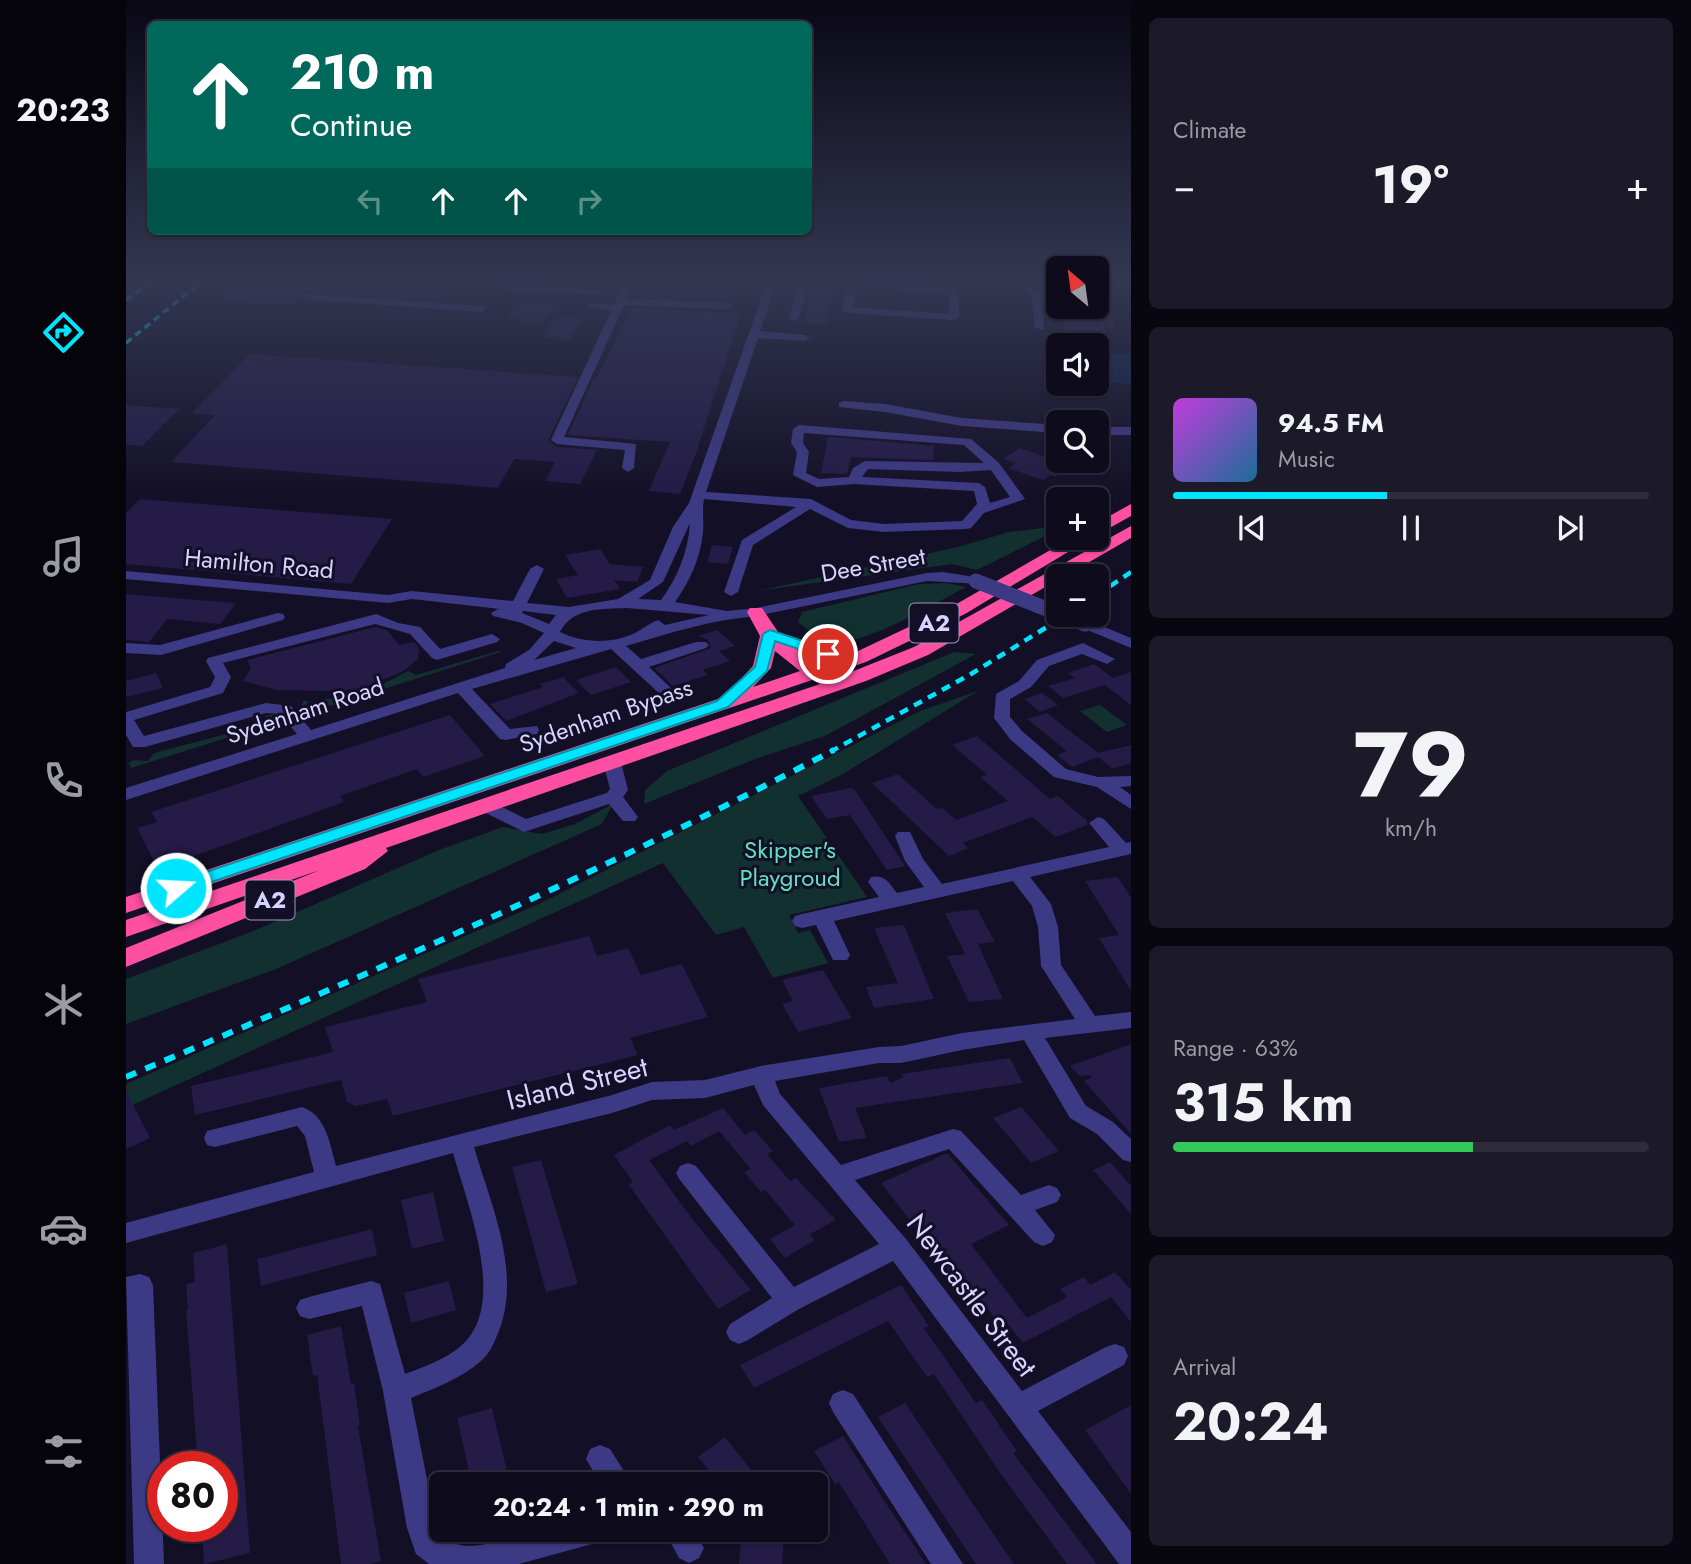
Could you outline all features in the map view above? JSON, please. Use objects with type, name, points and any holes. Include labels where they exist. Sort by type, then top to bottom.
[{"type":"highway","points":[[1109,523],[1131,509]]},
{"type":"highway","name":"Sydenham Bypass","points":[[409,831],[832,687],[921,651],[1131,531]]},
{"type":"highway","name":"Sydenham Bypass","points":[[126,905],[859,658],[958,610],[1062,550]]},
{"type":"highway","points":[[756,612],[760,625],[771,636],[832,687]]},
{"type":"highway","points":[[771,636],[828,654],[859,658]]},
{"type":"highway","points":[[723,704],[762,668],[771,636]]},
{"type":"highway","points":[[126,929],[409,831]]},
{"type":"highway","name":"A2","points":[[126,958],[357,864],[409,831]]},
{"type":"street","points":[[595,355],[556,440],[632,447],[628,468]]},
{"type":"street","points":[[575,612],[601,604],[623,602],[656,582],[680,527],[699,494],[746,355]]},
{"type":"street","points":[[843,405],[885,408],[962,422],[1046,428]]},
{"type":"street","points":[[978,510],[1018,499],[995,466],[967,442],[799,429],[797,443],[803,452],[799,475],[814,493],[848,524],[884,528],[966,525],[978,510],[984,504],[979,486],[979,467]]},
{"type":"street","points":[[1109,431],[1131,431]]},
{"type":"street","points":[[854,480],[865,465],[995,466]]},
{"type":"street","points":[[699,494],[814,493],[854,480],[979,486]]},
{"type":"street","points":[[731,592],[747,544],[814,493]]},
{"type":"street","points":[[649,633],[664,620],[667,606],[691,562],[698,528],[699,494]]},
{"type":"street","points":[[516,610],[527,583],[537,569]]},
{"type":"street","name":"Hamilton Road","points":[[126,575],[388,599],[408,605],[575,612]]},
{"type":"street","name":"Dee Street","points":[[610,644],[732,614],[756,612],[927,577],[943,576],[976,581],[1046,609]]},
{"type":"street","name":"Dee Street","points":[[623,602],[732,614]]},
{"type":"street","name":"Hamilton Road","points":[[516,610],[571,643],[610,644]]},
{"type":"street","name":"Sydenham Road","points":[[499,675],[534,653],[561,620],[575,612]]},
{"type":"street","points":[[126,648],[161,650],[278,617]]},
{"type":"street","points":[[307,736],[285,709],[266,708],[139,743],[126,718],[217,690],[223,677],[214,661],[376,619],[395,627],[415,630],[437,655],[492,639]]},
{"type":"street","name":"Dee Street","points":[[1092,627],[1131,643]]},
{"type":"street","points":[[610,644],[667,692]]},
{"type":"street","name":"Sydenham Road","points":[[126,794],[499,675],[610,644]]},
{"type":"street","points":[[638,665],[701,645]]},
{"type":"street","points":[[1107,659],[1083,648],[1043,663],[1026,684],[1002,697],[1002,718],[1016,735],[1060,773],[1103,783],[1131,781]]},
{"type":"street","points":[[461,687],[506,735],[531,730]]},
{"type":"street","points":[[484,805],[524,826],[613,797],[619,790],[612,762]]},
{"type":"street","points":[[1103,783],[1131,803]]},
{"type":"street","points":[[613,797],[629,817]]},
{"type":"street","points":[[1098,823],[1126,849]]},
{"type":"street","points":[[904,836],[914,861],[937,891]]},
{"type":"street","points":[[840,955],[812,919],[1126,849]]},
{"type":"street","points":[[1017,873],[1041,904],[1048,928],[1051,966],[1090,1025]]},
{"type":"street","points":[[878,882],[892,901]]},
{"type":"street","name":"Island Street","points":[[126,1233],[460,1141],[612,1104],[652,1091],[705,1089],[761,1075],[1030,1032],[1131,1020]]},
{"type":"street","points":[[1030,1032],[1078,1112],[1105,1128],[1131,1153]]},
{"type":"street","name":"Newcastle Street","points":[[761,1075],[771,1099],[897,1247],[1131,1556]]},
{"type":"street","points":[[215,1138],[302,1116],[316,1133],[327,1178]]},
{"type":"street","points":[[838,1175],[953,1138],[1042,1235]]},
{"type":"street","points":[[396,1391],[441,1372],[479,1345],[494,1308],[495,1267],[460,1141]]},
{"type":"street","points":[[688,1173],[790,1301]]},
{"type":"street","points":[[1017,1208],[1049,1195]]},
{"type":"street","points":[[739,1332],[790,1301],[897,1247]]},
{"type":"street","points":[[126,1288],[140,1285],[149,1564]]},
{"type":"street","points":[[309,1308],[371,1292],[396,1391],[426,1544],[440,1554],[472,1562],[547,1542]]},
{"type":"street","points":[[1018,1407],[1115,1356]]},
{"type":"street","points":[[843,1402],[948,1564]]},
{"type":"street","points":[[600,1459],[609,1472]]},
{"type":"green space","points":[[1046,528],[1046,536],[977,570],[952,564],[757,591],[958,547],[1009,532]]},
{"type":"green space","points":[[947,583],[966,587],[899,622],[861,638],[844,642],[826,641],[798,622],[802,612],[919,584]]},
{"type":"green space","points":[[501,652],[307,713],[302,705],[303,701],[308,701],[306,707],[312,709],[322,705],[321,700],[365,693],[408,671],[416,675]]},
{"type":"green space","points":[[954,652],[976,654],[825,736],[755,759],[644,804],[645,790],[667,771]]},
{"type":"green space","name":"Skipper's Playgroud","points":[[978,691],[843,774],[798,796],[867,897],[789,915],[798,933],[810,930],[828,963],[773,978],[744,927],[716,935],[663,863],[126,1108],[126,1084],[541,903],[920,711]]},
{"type":"green space","points":[[1100,705],[1127,725],[1107,732],[1080,711]]},
{"type":"green space","points":[[276,714],[281,721],[131,768],[129,764],[126,765],[133,760],[148,761],[154,753],[268,723],[265,716]]},
{"type":"green space","points":[[613,804],[602,824],[276,969],[126,1024],[126,979],[256,930],[439,850],[503,827],[542,834],[575,824]]},
{"type":"water","points":[[1109,355],[1131,355],[1131,384],[1109,383]]},
{"type":"building","points":[[249,355],[578,377],[548,441],[557,447],[597,450],[580,484],[545,481],[555,462],[514,459],[498,488],[171,462],[215,415],[192,413]]},
{"type":"building","points":[[609,355],[728,355],[680,494],[649,491],[670,442],[568,435],[594,378],[597,378]]},
{"type":"building","points":[[126,405],[179,409],[142,446],[126,445]]},
{"type":"building","points":[[828,437],[934,446],[933,460],[851,457],[847,474],[821,473]]},
{"type":"building","points":[[1020,448],[1046,456],[1046,473],[1061,473],[1043,480],[1008,468],[1016,463],[1003,459]]},
{"type":"building","points":[[140,499],[392,519],[351,584],[126,564],[126,513]]},
{"type":"building","points":[[712,545],[733,547],[728,564],[707,562]]},
{"type":"building","points":[[600,549],[610,564],[643,567],[637,582],[614,580],[620,589],[567,598],[556,579],[578,575],[565,555]]},
{"type":"building","points":[[126,594],[236,603],[220,624],[167,619],[149,642],[126,640]]},
{"type":"building","points":[[375,627],[387,630],[399,645],[414,642],[419,648],[418,659],[402,672],[363,688],[333,691],[276,690],[243,681],[251,668],[247,660]]},
{"type":"building","points":[[717,630],[735,646],[719,651],[730,661],[703,670],[708,675],[673,686],[654,668],[711,648],[708,640],[698,636]]},
{"type":"building","points":[[1094,664],[1113,678],[1131,672],[1131,705],[1105,685],[1063,698],[1048,686],[1075,678],[1068,673]]},
{"type":"building","points":[[616,667],[631,682],[591,695],[576,680]]},
{"type":"building","points":[[156,673],[163,688],[126,697],[126,681]]},
{"type":"building","points":[[563,677],[579,693],[506,721],[490,704],[543,687],[540,684]]},
{"type":"building","points":[[1042,693],[1058,705],[1040,712],[1024,699]]},
{"type":"building","points":[[1047,713],[1098,753],[1131,745],[1131,763],[1113,769],[1098,757],[1072,767],[1057,755],[1067,751],[1027,719]]},
{"type":"building","points":[[450,715],[485,756],[423,777],[417,769],[340,796],[344,802],[158,869],[137,828],[157,822],[151,812]]},
{"type":"building","points":[[977,736],[1050,799],[1058,796],[1087,821],[1087,825],[1056,837],[1032,817],[963,843],[968,848],[949,856],[872,783],[898,774],[937,809],[942,807],[956,820],[1008,801],[980,777],[987,775],[952,745]]},
{"type":"building","points":[[851,788],[855,790],[905,866],[887,870],[850,815],[827,819],[811,796]]},
{"type":"building","points":[[1118,877],[1131,898],[1131,991],[1099,938],[1119,935],[1085,881]]},
{"type":"building","points":[[977,909],[995,942],[978,944],[1003,999],[969,1002],[947,956],[965,954],[945,913]]},
{"type":"building","points":[[904,925],[934,999],[874,1008],[866,987],[898,983],[874,928]]},
{"type":"building","points":[[589,936],[597,956],[628,948],[641,975],[682,964],[708,1017],[630,1038],[638,1055],[393,1116],[387,1099],[356,1106],[347,1102],[341,1080],[195,1115],[191,1086],[333,1052],[325,1027],[427,1002],[418,979]]},
{"type":"building","points":[[823,970],[852,1018],[798,1032],[782,1004],[793,1001],[782,980]]},
{"type":"building","points":[[1131,1044],[1131,1134],[1084,1081],[1091,1078],[1090,1075],[1080,1076],[1070,1066]]},
{"type":"building","points":[[1010,1058],[1023,1083],[855,1108],[867,1138],[839,1142],[819,1088],[887,1076],[891,1083],[903,1077],[901,1074]]},
{"type":"building","points":[[126,1091],[150,1138],[126,1149]]},
{"type":"building","points":[[1021,1107],[1059,1151],[1031,1163],[993,1118]]},
{"type":"building","points":[[723,1108],[745,1135],[754,1130],[773,1151],[767,1154],[790,1181],[796,1178],[836,1220],[810,1234],[815,1240],[785,1258],[770,1239],[795,1225],[765,1190],[761,1192],[744,1172],[751,1169],[719,1131],[691,1146],[687,1141],[649,1160],[693,1220],[751,1290],[718,1309],[628,1184],[633,1182],[614,1155],[670,1125],[674,1130]]},
{"type":"building","points":[[947,1153],[1009,1225],[971,1244],[1027,1318],[1067,1297],[1060,1289],[1084,1277],[1090,1285],[1115,1272],[1131,1290],[1131,1322],[1111,1297],[1023,1343],[1000,1314],[994,1317],[957,1267],[949,1271],[881,1183]]},
{"type":"building","points":[[541,1160],[578,1284],[546,1292],[512,1167]]},
{"type":"building","points":[[1110,1162],[1131,1186],[1131,1214],[1093,1170]]},
{"type":"building","points":[[433,1192],[444,1241],[412,1249],[401,1200]]},
{"type":"building","points":[[372,1229],[377,1255],[261,1286],[257,1259]]},
{"type":"building","points":[[227,1244],[250,1553],[204,1564],[203,1542],[238,1542],[238,1451],[197,1451],[186,1310],[186,1284],[195,1282],[193,1253]]},
{"type":"building","points":[[449,1281],[456,1310],[411,1323],[404,1293]]},
{"type":"building","points":[[901,1285],[929,1326],[924,1328],[976,1403],[982,1400],[1017,1451],[1013,1453],[1097,1564],[1067,1564],[1000,1473],[934,1374],[927,1377],[888,1321],[754,1388],[740,1365]]},
{"type":"building","points":[[341,1326],[351,1384],[354,1383],[358,1426],[381,1561],[370,1564],[341,1564],[317,1375],[313,1376],[307,1335]]},
{"type":"building","points":[[905,1403],[1014,1564],[976,1564],[878,1417]]},
{"type":"building","points":[[1131,1405],[1131,1494],[1085,1430]]},
{"type":"building","points":[[492,1408],[507,1472],[469,1472],[457,1418]]},
{"type":"building","points":[[843,1436],[926,1564],[890,1564],[839,1482],[835,1484],[814,1451]]},
{"type":"building","points":[[725,1437],[753,1472],[710,1472],[698,1457]]},
{"type":"building","points":[[741,1542],[783,1542],[782,1564],[739,1564]]},
{"type":"railway","points":[[1109,587],[1131,572]]},
{"type":"railway","points":[[830,752],[971,674],[1047,627]]},
{"type":"railway","points":[[126,1077],[572,880],[834,750]]},
{"type":"route","points":[[176,888],[723,704],[758,674],[765,661],[770,634],[828,654]]}]
